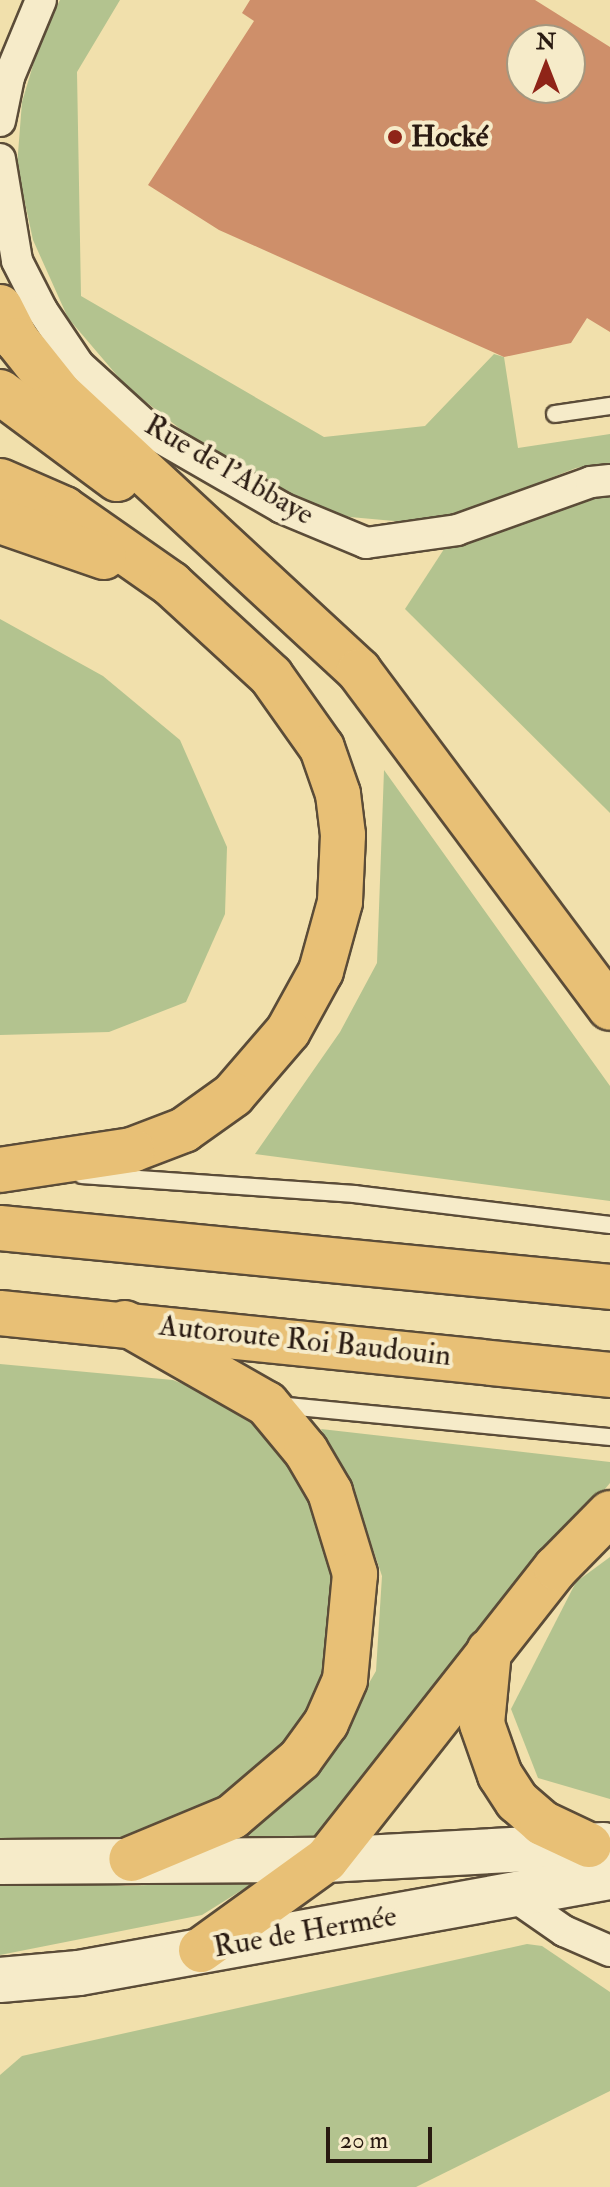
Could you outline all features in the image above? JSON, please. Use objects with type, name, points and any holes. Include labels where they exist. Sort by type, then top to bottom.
[{"type":"highway","points":[[0,307],[17,340],[60,394],[240,557],[359,671],[610,1008]]},
{"type":"highway","points":[[0,392],[167,519],[240,557]]},
{"type":"highway","points":[[0,481],[64,509],[171,584],[271,676],[322,748],[338,794],[343,835],[333,939],[288,1031],[233,1095],[184,1130],[132,1150],[0,1170]]},
{"type":"highway","points":[[0,521],[171,584]]},
{"type":"highway","points":[[0,1228],[610,1287]]},
{"type":"highway","name":"Autoroute Roi Baudouin","points":[[0,1313],[125,1323],[610,1375]]},
{"type":"highway","points":[[125,1323],[267,1404],[306,1451],[344,1525],[355,1574],[345,1680],[326,1723],[265,1794],[232,1817],[131,1859]]},
{"type":"highway","points":[[201,1950],[326,1860],[556,1568],[610,1513]]},
{"type":"highway","points":[[489,1651],[482,1724],[500,1775],[517,1801],[542,1823],[603,1855]]},
{"type":"street","points":[[0,121],[9,77],[41,0]]},
{"type":"street","name":"Rue de l'Abbaye","points":[[0,159],[17,261],[42,310],[79,365],[157,436],[282,508],[366,543],[457,530],[591,482],[610,480]]},
{"type":"street","name":"Rue de Hermée","points":[[0,1862],[603,1855]]},
{"type":"street","name":"Rue de Hermée","points":[[0,1980],[79,1973],[515,1897],[603,1855]]},
{"type":"street","points":[[515,1897],[564,1931],[610,1951]]},
{"type":"lane","points":[[555,414],[610,406]]},
{"type":"lane","points":[[0,1170],[354,1194],[610,1225]]},
{"type":"lane","points":[[267,1404],[610,1437]]},
{"type":"green space","points":[[60,0],[120,0],[77,72],[81,296],[324,437],[425,426],[494,354],[504,357],[518,448],[610,434],[610,463],[576,468],[462,513],[405,522],[350,517],[301,504],[203,447],[126,386],[68,318],[33,240],[17,166],[22,102],[42,35]]},
{"type":"green space","points":[[610,493],[610,813],[405,609],[446,546],[590,494]]},
{"type":"green space","points":[[0,619],[103,676],[180,740],[227,847],[225,914],[186,1002],[109,1032],[0,1035]]},
{"type":"green space","points":[[384,770],[610,1086],[610,1201],[255,1154],[340,1032],[377,963]]},
{"type":"green space","points":[[0,1364],[173,1380],[247,1410],[298,1460],[334,1566],[325,1668],[307,1717],[264,1773],[205,1811],[131,1836],[0,1847]]},
{"type":"green space","points":[[321,1429],[610,1462],[610,1483],[352,1792],[322,1840],[233,1846],[315,1776],[376,1671],[382,1576],[354,1492]]},
{"type":"green space","points":[[610,1557],[610,1799],[538,1778],[511,1709],[576,1582]]},
{"type":"green space","points":[[55,1878],[126,1886],[258,1880],[202,1915],[0,1955],[0,1879]]},
{"type":"green space","points":[[527,1944],[542,1946],[610,1992],[610,2091],[416,2187],[0,2187],[0,2075],[22,2056]]},
{"type":"building","name":"Hocké","points":[[250,0],[535,0],[573,24],[506,24],[506,104],[586,104],[586,32],[610,47],[610,332],[587,318],[571,343],[504,357],[219,230],[148,185],[254,21],[242,13]]},
{"type":"place","name":"Hocké","points":[[395,137]]}]
